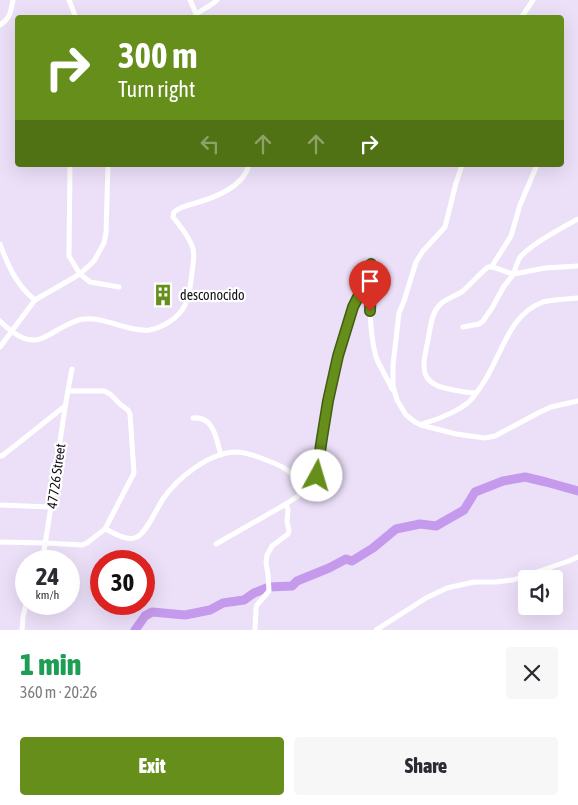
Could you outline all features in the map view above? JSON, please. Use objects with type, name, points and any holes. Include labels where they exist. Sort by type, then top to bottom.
[{"type":"street","points":[[0,25],[11,14],[12,0]]},
{"type":"street","points":[[69,0],[75,15]]},
{"type":"street","points":[[190,0],[197,15]]},
{"type":"street","points":[[198,15],[200,11],[217,0]]},
{"type":"street","points":[[524,15],[534,0]]},
{"type":"street","points":[[70,167],[68,253],[80,274],[90,282],[119,287]]},
{"type":"street","points":[[0,347],[35,300],[80,274],[94,261],[104,243],[106,233],[108,167]]},
{"type":"street","points":[[0,321],[22,338],[34,340],[88,318],[140,330],[149,330],[165,325],[175,318],[185,305],[190,287],[194,256],[191,242],[173,216],[174,212],[178,208],[226,191],[243,178],[249,167]]},
{"type":"street","points":[[394,394],[393,365],[399,313],[416,262],[422,251],[445,227],[461,167]]},
{"type":"street","points":[[476,393],[441,388],[432,385],[429,381],[425,372],[424,359],[432,320],[438,307],[447,298],[462,292],[483,271],[492,266],[511,236],[520,205],[537,167]]},
{"type":"street","points":[[463,328],[479,324],[483,321],[504,286],[514,274],[520,258],[528,250],[578,219]]},
{"type":"street","points":[[0,244],[17,282],[35,300]]},
{"type":"street","points":[[216,544],[298,496],[301,486],[320,473],[319,458],[336,365],[353,307],[364,285],[371,264],[370,322],[376,356],[397,400],[406,415],[415,422],[456,434],[485,438],[492,437],[551,407],[578,401]]},
{"type":"street","points":[[492,266],[504,272],[514,274],[545,268],[578,266]]},
{"type":"street","points":[[422,425],[450,414],[471,401],[490,373],[510,332],[520,318],[535,306],[546,301],[578,298]]},
{"type":"street","name":"47726 Street","points":[[44,550],[72,369]]},
{"type":"street","points":[[0,542],[78,545],[87,543],[105,529],[133,476],[135,470],[130,414],[128,410],[104,390],[68,391]]},
{"type":"street","points":[[0,456],[65,406]]},
{"type":"street","points":[[193,418],[200,417],[210,423],[222,455]]},
{"type":"street","points":[[105,529],[130,538],[140,536],[163,499],[179,481],[205,462],[222,455],[237,452],[251,454],[268,460],[287,469],[301,486]]},
{"type":"street","points":[[255,630],[256,608],[269,591],[267,555],[272,546],[286,535],[289,530],[286,504]]},
{"type":"street","points":[[0,505],[51,507]]},
{"type":"street","points":[[376,630],[426,598],[447,588],[474,582],[513,580],[578,557]]},
{"type":"street","points":[[22,630],[23,615]]},
{"type":"waterway","points":[[135,630],[145,616],[152,612],[185,615],[210,610],[223,603],[244,600],[254,593],[269,587],[292,586],[297,581],[346,559],[352,561],[373,548],[396,529],[420,524],[436,526],[464,510],[475,492],[503,481],[525,477],[578,491]]},
{"type":"place","name":"desconocido","points":[[163,295]]},
{"type":"route","points":[[317,476],[320,473],[319,458],[322,438],[338,356],[353,307],[364,285],[371,264],[370,311]]}]
